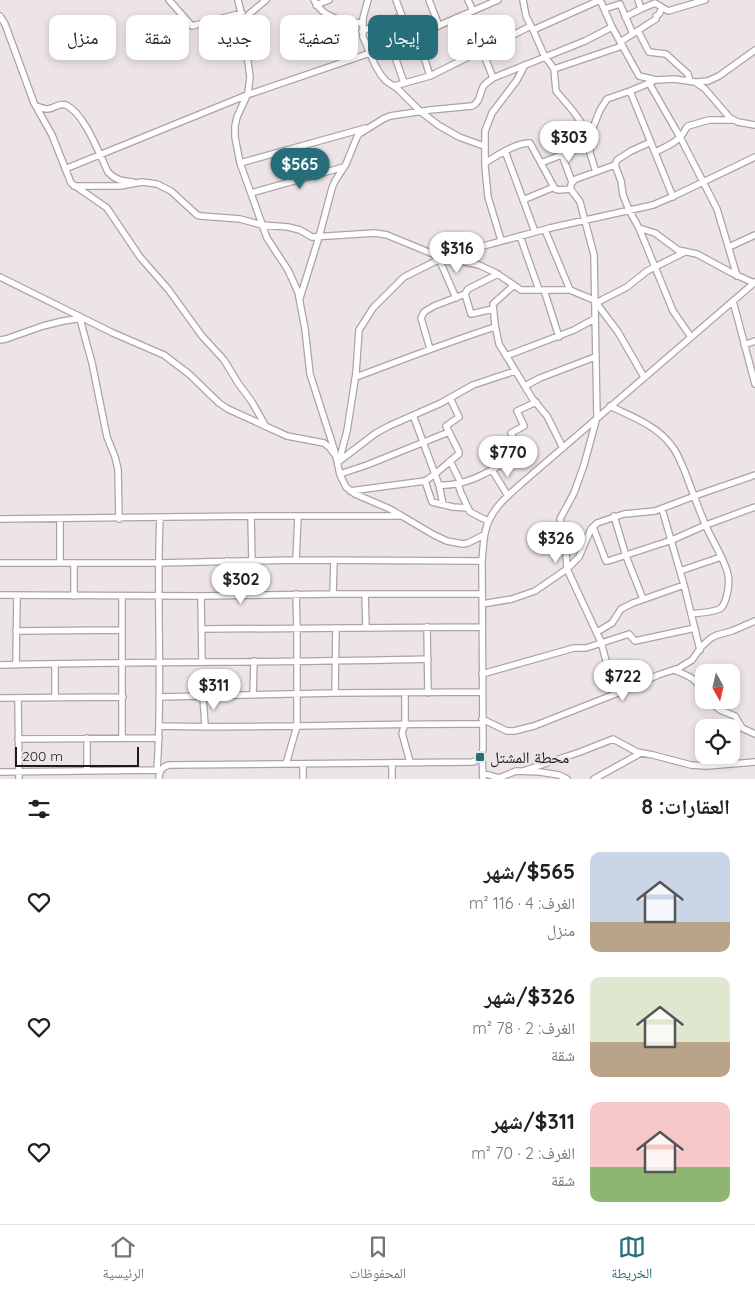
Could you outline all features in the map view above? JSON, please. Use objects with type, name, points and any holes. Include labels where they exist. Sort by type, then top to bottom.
[{"type":"street","points":[[168,0],[192,26],[242,13],[238,0]]},
{"type":"street","points":[[248,15],[266,0]]},
{"type":"street","points":[[329,0],[316,2],[322,10],[338,20],[362,23]]},
{"type":"street","points":[[368,0],[362,23],[362,32],[368,49]]},
{"type":"street","points":[[362,32],[402,16],[396,0]]},
{"type":"street","points":[[429,0],[439,26],[498,0]]},
{"type":"street","points":[[468,0],[473,11]]},
{"type":"street","points":[[523,0],[526,16],[545,56],[554,69],[556,91],[590,136]]},
{"type":"street","points":[[515,35],[600,0],[612,27],[639,76],[653,81],[668,118],[680,137],[719,215],[737,276]]},
{"type":"street","points":[[638,0],[640,9]]},
{"type":"street","points":[[625,17],[655,3],[668,12],[705,0]]},
{"type":"street","points":[[604,9],[619,4],[625,17],[649,52],[666,54],[693,81],[705,89],[725,113],[734,120]]},
{"type":"street","points":[[554,69],[621,44],[656,19],[662,8]]},
{"type":"street","points":[[0,16],[5,24],[36,106],[52,135],[71,183],[106,208],[140,257],[168,289],[202,336],[224,360],[266,426]]},
{"type":"street","points":[[300,299],[332,188],[344,167],[357,137],[382,119],[390,116],[472,106],[480,99],[484,85],[493,78],[586,41],[612,27]]},
{"type":"street","points":[[596,172],[590,153],[590,136],[606,100],[653,81],[674,79],[708,81],[719,76],[755,50]]},
{"type":"street","points":[[65,169],[248,95],[368,54]]},
{"type":"street","points":[[248,60],[250,77],[248,95],[237,117],[235,126],[240,163],[268,241],[288,270],[298,292],[305,329],[310,374],[334,446],[340,474],[346,487],[350,491],[390,509],[447,541],[468,543],[484,535]]},
{"type":"street","points":[[373,60],[386,81],[394,86],[420,111],[446,130],[484,146]]},
{"type":"street","points":[[397,60],[404,83]]},
{"type":"street","points":[[425,60],[430,76]]},
{"type":"street","points":[[394,86],[430,76],[462,60]]},
{"type":"street","points":[[486,60],[493,78]]},
{"type":"street","points":[[501,240],[490,206],[485,163],[485,131],[489,119],[517,80],[525,65]]},
{"type":"street","points":[[630,91],[673,197]]},
{"type":"street","points":[[36,106],[46,109],[62,104],[69,107],[86,125],[108,172],[115,179],[164,186],[201,216],[240,219],[262,225],[296,229],[312,237],[381,234],[441,258],[474,264],[498,274],[521,290],[570,290],[595,302],[618,332],[644,377]]},
{"type":"street","points":[[655,152],[676,141],[686,128],[693,124],[716,120],[734,120],[755,125]]},
{"type":"street","points":[[240,163],[371,126]]},
{"type":"street","points":[[572,182],[615,165],[617,160],[631,151],[651,142]]},
{"type":"street","points":[[485,163],[505,151],[525,143],[530,143],[554,187],[559,190],[570,190],[579,199],[594,255],[597,417],[574,493],[561,517],[566,542],[567,569],[602,642],[615,694]]},
{"type":"street","points":[[541,163],[589,144]]},
{"type":"street","points":[[505,151],[535,232]]},
{"type":"street","points":[[562,155],[572,182],[570,190]]},
{"type":"street","points":[[338,460],[347,430],[356,377],[359,330],[373,308],[408,274],[441,258],[501,240],[651,206],[755,157]]},
{"type":"street","points":[[615,165],[629,210],[639,228],[673,311],[691,337]]},
{"type":"street","points":[[251,193],[344,167]]},
{"type":"street","points":[[74,186],[120,186],[137,182]]},
{"type":"street","points":[[523,200],[554,187]]},
{"type":"street","points":[[483,773],[482,562],[484,535],[488,521],[498,506],[508,496],[754,283],[697,254],[676,249],[652,232],[639,228]]},
{"type":"street","points":[[545,230],[570,290]]},
{"type":"street","points":[[729,247],[755,235]]},
{"type":"street","points":[[520,236],[559,337]]},
{"type":"street","points":[[595,302],[627,287],[644,273],[685,252]]},
{"type":"street","points":[[441,258],[456,298]]},
{"type":"street","points":[[430,349],[422,315],[428,309],[465,294],[468,289],[498,274]]},
{"type":"street","points":[[0,277],[113,333],[158,352],[189,374],[223,406],[292,438],[324,443],[338,460]]},
{"type":"street","points":[[514,285],[494,303],[495,327],[499,344],[546,416],[563,448]]},
{"type":"street","points":[[465,294],[471,314],[493,309]]},
{"type":"street","points":[[733,301],[755,384]]},
{"type":"street","points":[[0,340],[6,340],[63,320],[82,318]]},
{"type":"street","points":[[82,318],[107,437],[118,469],[119,518]]},
{"type":"street","points":[[506,356],[559,337],[594,319]]},
{"type":"street","points":[[356,377],[495,327]]},
{"type":"street","points":[[744,345],[755,341]]},
{"type":"street","points":[[525,386],[540,378],[595,357]]},
{"type":"street","points":[[338,460],[389,426],[478,383],[515,371]]},
{"type":"street","points":[[350,491],[426,482],[460,453],[446,425],[459,418],[450,398]]},
{"type":"street","points":[[439,485],[452,485],[476,478],[520,454],[511,433],[524,426],[517,411],[536,402]]},
{"type":"street","points":[[610,406],[652,426],[671,444],[678,456],[726,569],[729,579],[726,596],[721,608],[691,614]]},
{"type":"street","points":[[413,415],[439,485],[443,504]]},
{"type":"street","points":[[340,474],[449,432]]},
{"type":"street","points":[[450,461],[468,508],[472,513],[488,521]]},
{"type":"street","points":[[492,470],[508,496]]},
{"type":"street","points":[[482,604],[512,599],[531,593],[567,569],[580,556],[593,526],[598,523],[614,516],[662,509],[755,475]]},
{"type":"street","points":[[426,482],[431,501],[452,507],[468,508]]},
{"type":"street","points":[[593,526],[607,561],[672,540],[755,507]]},
{"type":"street","points":[[662,509],[672,540],[700,650]]},
{"type":"street","points":[[0,520],[251,516],[402,516]]},
{"type":"street","points":[[251,516],[252,561]]},
{"type":"street","points":[[296,560],[298,516]]},
{"type":"street","points":[[614,516],[626,556],[643,599]]},
{"type":"street","points":[[159,779],[158,563],[160,518]]},
{"type":"street","points":[[60,519],[60,563]]},
{"type":"street","points":[[680,571],[720,557]]},
{"type":"street","points":[[0,563],[158,563],[296,560],[482,562]]},
{"type":"street","points":[[332,594],[334,560]]},
{"type":"street","points":[[227,561],[229,595]]},
{"type":"street","points":[[74,563],[74,596]]},
{"type":"street","points":[[597,632],[612,623],[621,609],[643,599],[684,585]]},
{"type":"street","points":[[286,764],[297,726],[296,594]]},
{"type":"street","points":[[365,594],[366,627]]},
{"type":"street","points":[[0,595],[482,594]]},
{"type":"street","points":[[16,664],[17,596]]},
{"type":"street","points":[[122,596],[122,738]]},
{"type":"street","points":[[201,596],[202,662]]},
{"type":"street","points":[[159,726],[262,727],[483,721],[514,731],[534,726],[674,670],[692,660],[706,642],[714,636],[755,621]]},
{"type":"street","points":[[427,627],[428,693]]},
{"type":"street","points":[[202,629],[482,627]]},
{"type":"street","points":[[334,693],[336,628]]},
{"type":"street","points":[[482,674],[574,648],[586,648],[630,634],[634,641],[636,641],[694,628]]},
{"type":"street","points":[[16,631],[122,630]]},
{"type":"street","points":[[0,665],[428,659]]},
{"type":"street","points":[[253,695],[254,661]]},
{"type":"street","points":[[55,664],[55,697]]},
{"type":"street","points":[[674,670],[695,680]]},
{"type":"street","points":[[159,697],[482,692]]},
{"type":"street","points":[[405,693],[405,724],[402,733],[410,762]]},
{"type":"street","points":[[203,696],[205,726]]},
{"type":"street","points":[[0,698],[123,697]]},
{"type":"street","points":[[18,698],[19,779]]},
{"type":"street","points":[[719,709],[735,716],[742,728],[755,734]]},
{"type":"street","points":[[87,738],[88,770]]},
{"type":"street","points":[[18,739],[159,738]]},
{"type":"street","points":[[523,771],[613,739],[633,751],[698,766],[755,762]]},
{"type":"street","points":[[594,779],[641,753]]},
{"type":"street","points":[[0,772],[159,770],[169,765],[472,762],[477,760],[482,754]]},
{"type":"street","points":[[477,760],[483,773],[499,778],[514,771],[523,771],[554,774],[567,779]]},
{"type":"street","points":[[392,763],[392,779]]},
{"type":"street","points":[[303,764],[303,779]]},
{"type":"street","points":[[125,770],[125,779]]},
{"type":"place","name":"محطة المشتل","points":[[480,757]]}]
